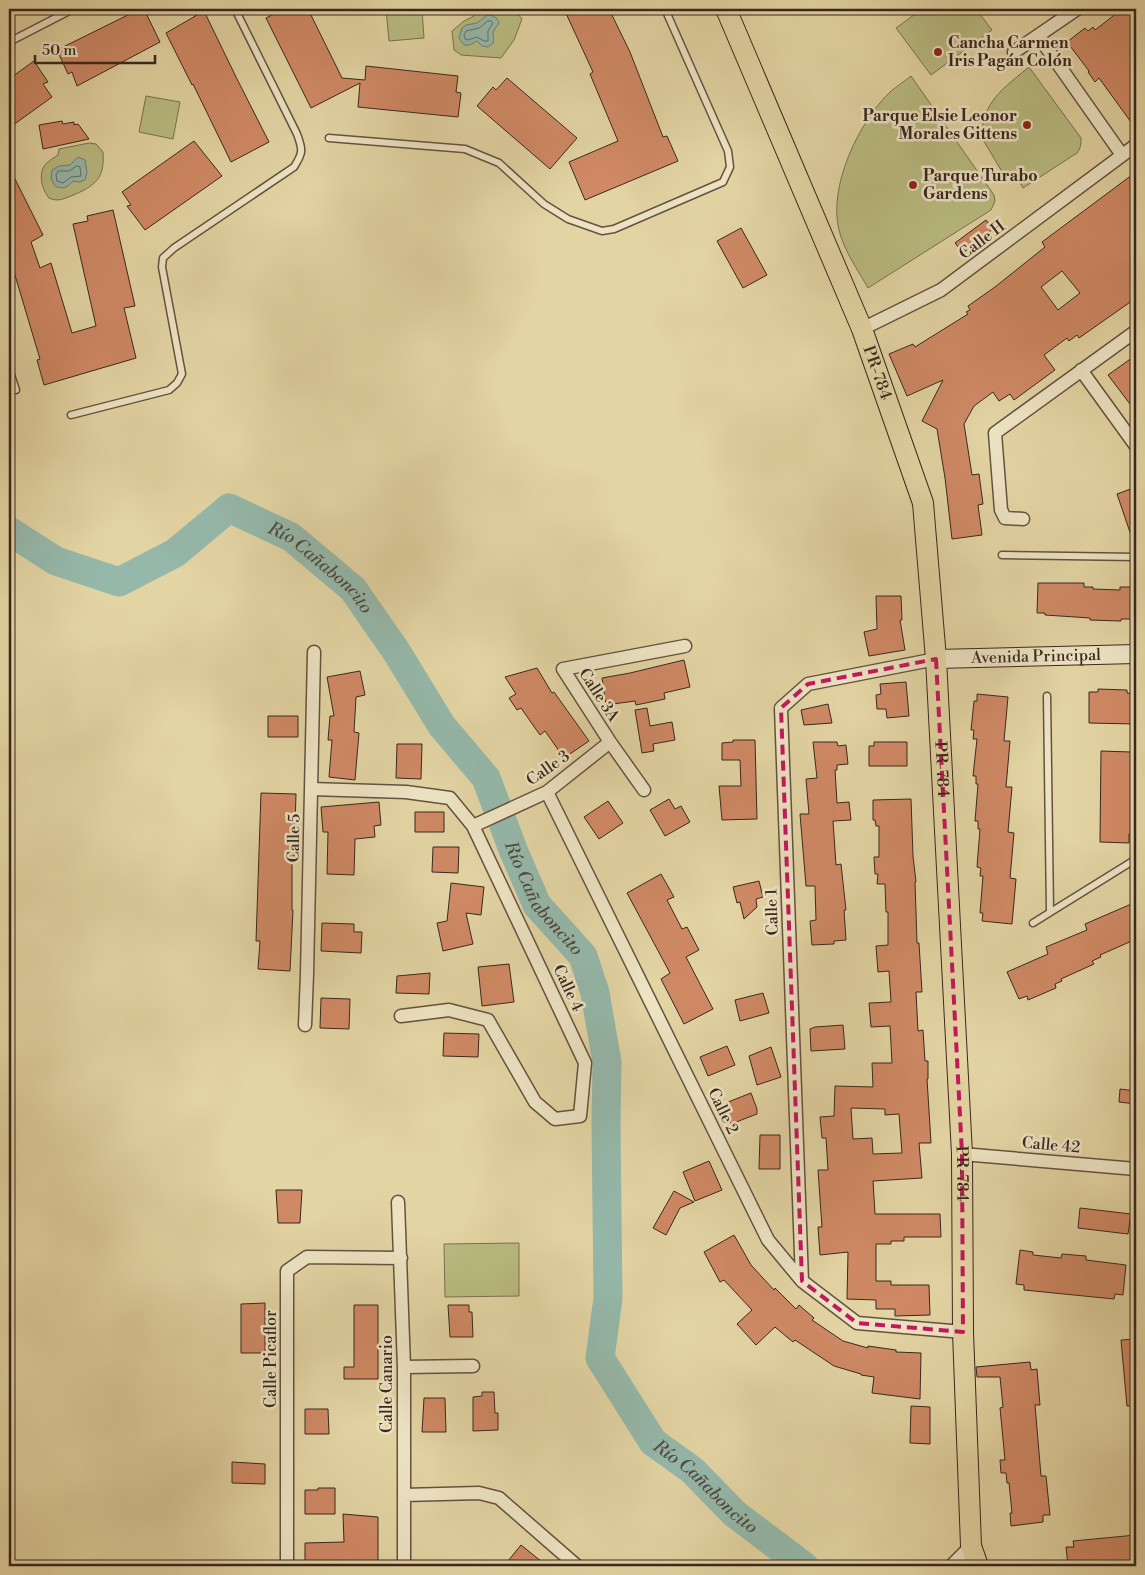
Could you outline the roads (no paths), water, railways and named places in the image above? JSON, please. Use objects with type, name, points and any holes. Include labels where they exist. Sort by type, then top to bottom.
[{"type":"main road","name":"PR-784","points":[[726,9],[862,329],[923,503],[936,660],[962,1154],[962,1332],[970,1546],[978,1566]]},
{"type":"street","points":[[1014,52],[1076,9]]},
{"type":"street","points":[[1038,37],[1122,155]]},
{"type":"street","name":"Calle H","points":[[862,329],[941,290],[1136,145]]},
{"type":"street","points":[[1023,519],[1005,518],[1001,510],[995,433],[1136,331]]},
{"type":"street","points":[[1081,370],[1136,446]]},
{"type":"street","name":"Calle 3A","points":[[644,790],[610,742],[563,669],[685,646]]},
{"type":"street","name":"Calle 5","points":[[305,1025],[314,652]]},
{"type":"street","name":"Avenida Principal","points":[[936,660],[1136,654]]},
{"type":"street","name":"Calle 1","points":[[802,1281],[780,708],[808,684],[936,660]]},
{"type":"street","name":"Calle 3","points":[[473,826],[547,792],[610,742]]},
{"type":"street","name":"Calle 4","points":[[311,789],[406,792],[450,798],[473,826],[586,1063],[580,1116],[555,1118],[535,1102],[488,1020],[449,1010],[401,1016]]},
{"type":"street","name":"Calle 2","points":[[547,792],[768,1240],[802,1281],[856,1323],[962,1332]]},
{"type":"street","name":"Calle 42","points":[[962,1154],[1136,1169]]},
{"type":"street","name":"Calle Canario","points":[[398,1202],[404,1367],[404,1566]]},
{"type":"street","name":"Calle Picaflor","points":[[288,1566],[287,1272],[307,1257],[401,1258]]},
{"type":"street","points":[[404,1367],[473,1366]]},
{"type":"street","points":[[404,1495],[478,1493],[500,1498],[577,1566]]},
{"type":"street","points":[[951,1566],[970,1546]]},
{"type":"lane","points":[[9,42],[73,9]]},
{"type":"lane","points":[[71,416],[169,390],[177,383],[182,374],[162,267],[163,258],[174,248],[294,167],[302,155],[297,134],[235,9]]},
{"type":"lane","points":[[329,138],[465,149],[499,163],[544,204],[568,220],[602,231],[614,229],[723,182],[730,167],[728,151],[664,9]]},
{"type":"lane","points":[[9,369],[16,390]]},
{"type":"lane","points":[[1002,555],[1136,557]]},
{"type":"lane","points":[[1047,696],[1050,912]]},
{"type":"lane","points":[[1033,923],[1136,859]]},
{"type":"water","points":[[487,15],[497,19],[499,23],[493,32],[494,41],[492,44],[488,47],[482,46],[477,41],[470,45],[464,45],[459,38],[462,28],[466,25],[477,23]]},
{"type":"water","points":[[78,157],[85,160],[87,172],[85,180],[73,181],[63,188],[55,186],[51,179],[52,170],[59,166],[70,165]]},
{"type":"waterway","name":"Río Cañaboncito","points":[[9,531],[56,561],[119,582],[175,553],[229,508],[291,537],[353,589],[396,651],[442,726],[486,778],[514,852],[537,905],[583,956],[595,993],[607,1062],[608,1298],[600,1358],[653,1442],[692,1470],[735,1514],[804,1566]]},
{"type":"place","name":"Cancha Carmen Iris Pagán Colón","points":[[938,52]]},
{"type":"place","name":"Parque Elsie Leonor Morales Gittens","points":[[1027,125]]},
{"type":"place","name":"Parque Turabo Gardens","points":[[913,185]]}]
